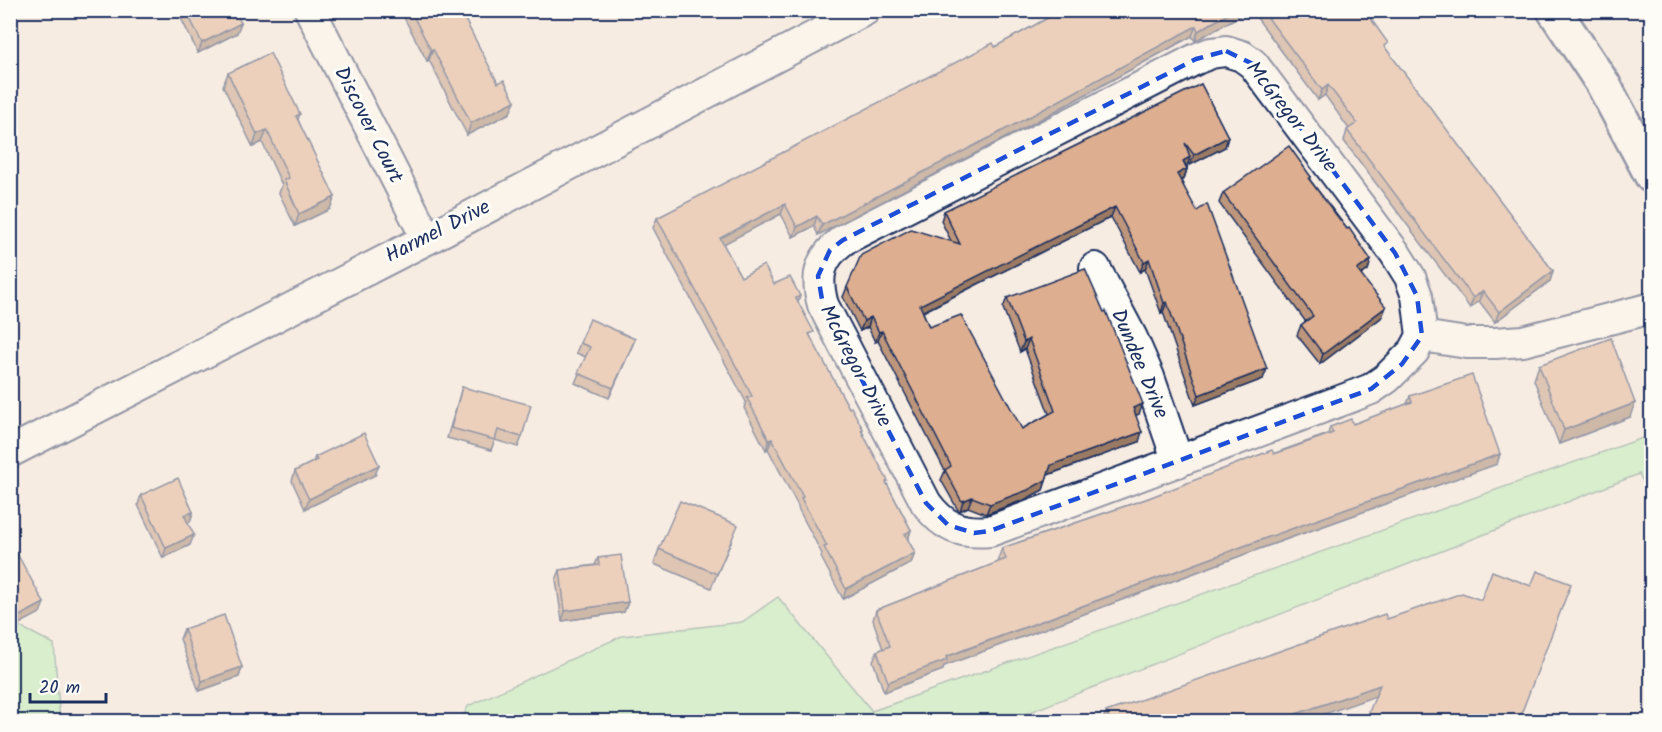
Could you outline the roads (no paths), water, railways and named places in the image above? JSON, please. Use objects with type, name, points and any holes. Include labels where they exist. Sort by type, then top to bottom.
[{"type":"main road","points":[[1554,10],[1604,84],[1652,176]]},
{"type":"street","name":"Discover Court","points":[[310,10],[427,239]]},
{"type":"street","name":"Harmel Drive","points":[[10,452],[427,239],[865,10]]},
{"type":"street","name":"McGregor Drive","points":[[1226,51],[1242,56],[1253,64],[1395,253],[1410,277],[1417,296],[1422,336],[1414,351],[1402,364],[1371,389],[990,531],[974,533],[961,531],[948,525],[934,515],[926,503],[823,305],[818,276],[830,250],[843,240],[1196,59],[1211,53],[1226,51]]},
{"type":"street","name":"Dundee Drive","points":[[1095,268],[1132,338],[1178,462]]},
{"type":"street","points":[[1422,336],[1467,343],[1495,344],[1522,341],[1652,308]]}]
